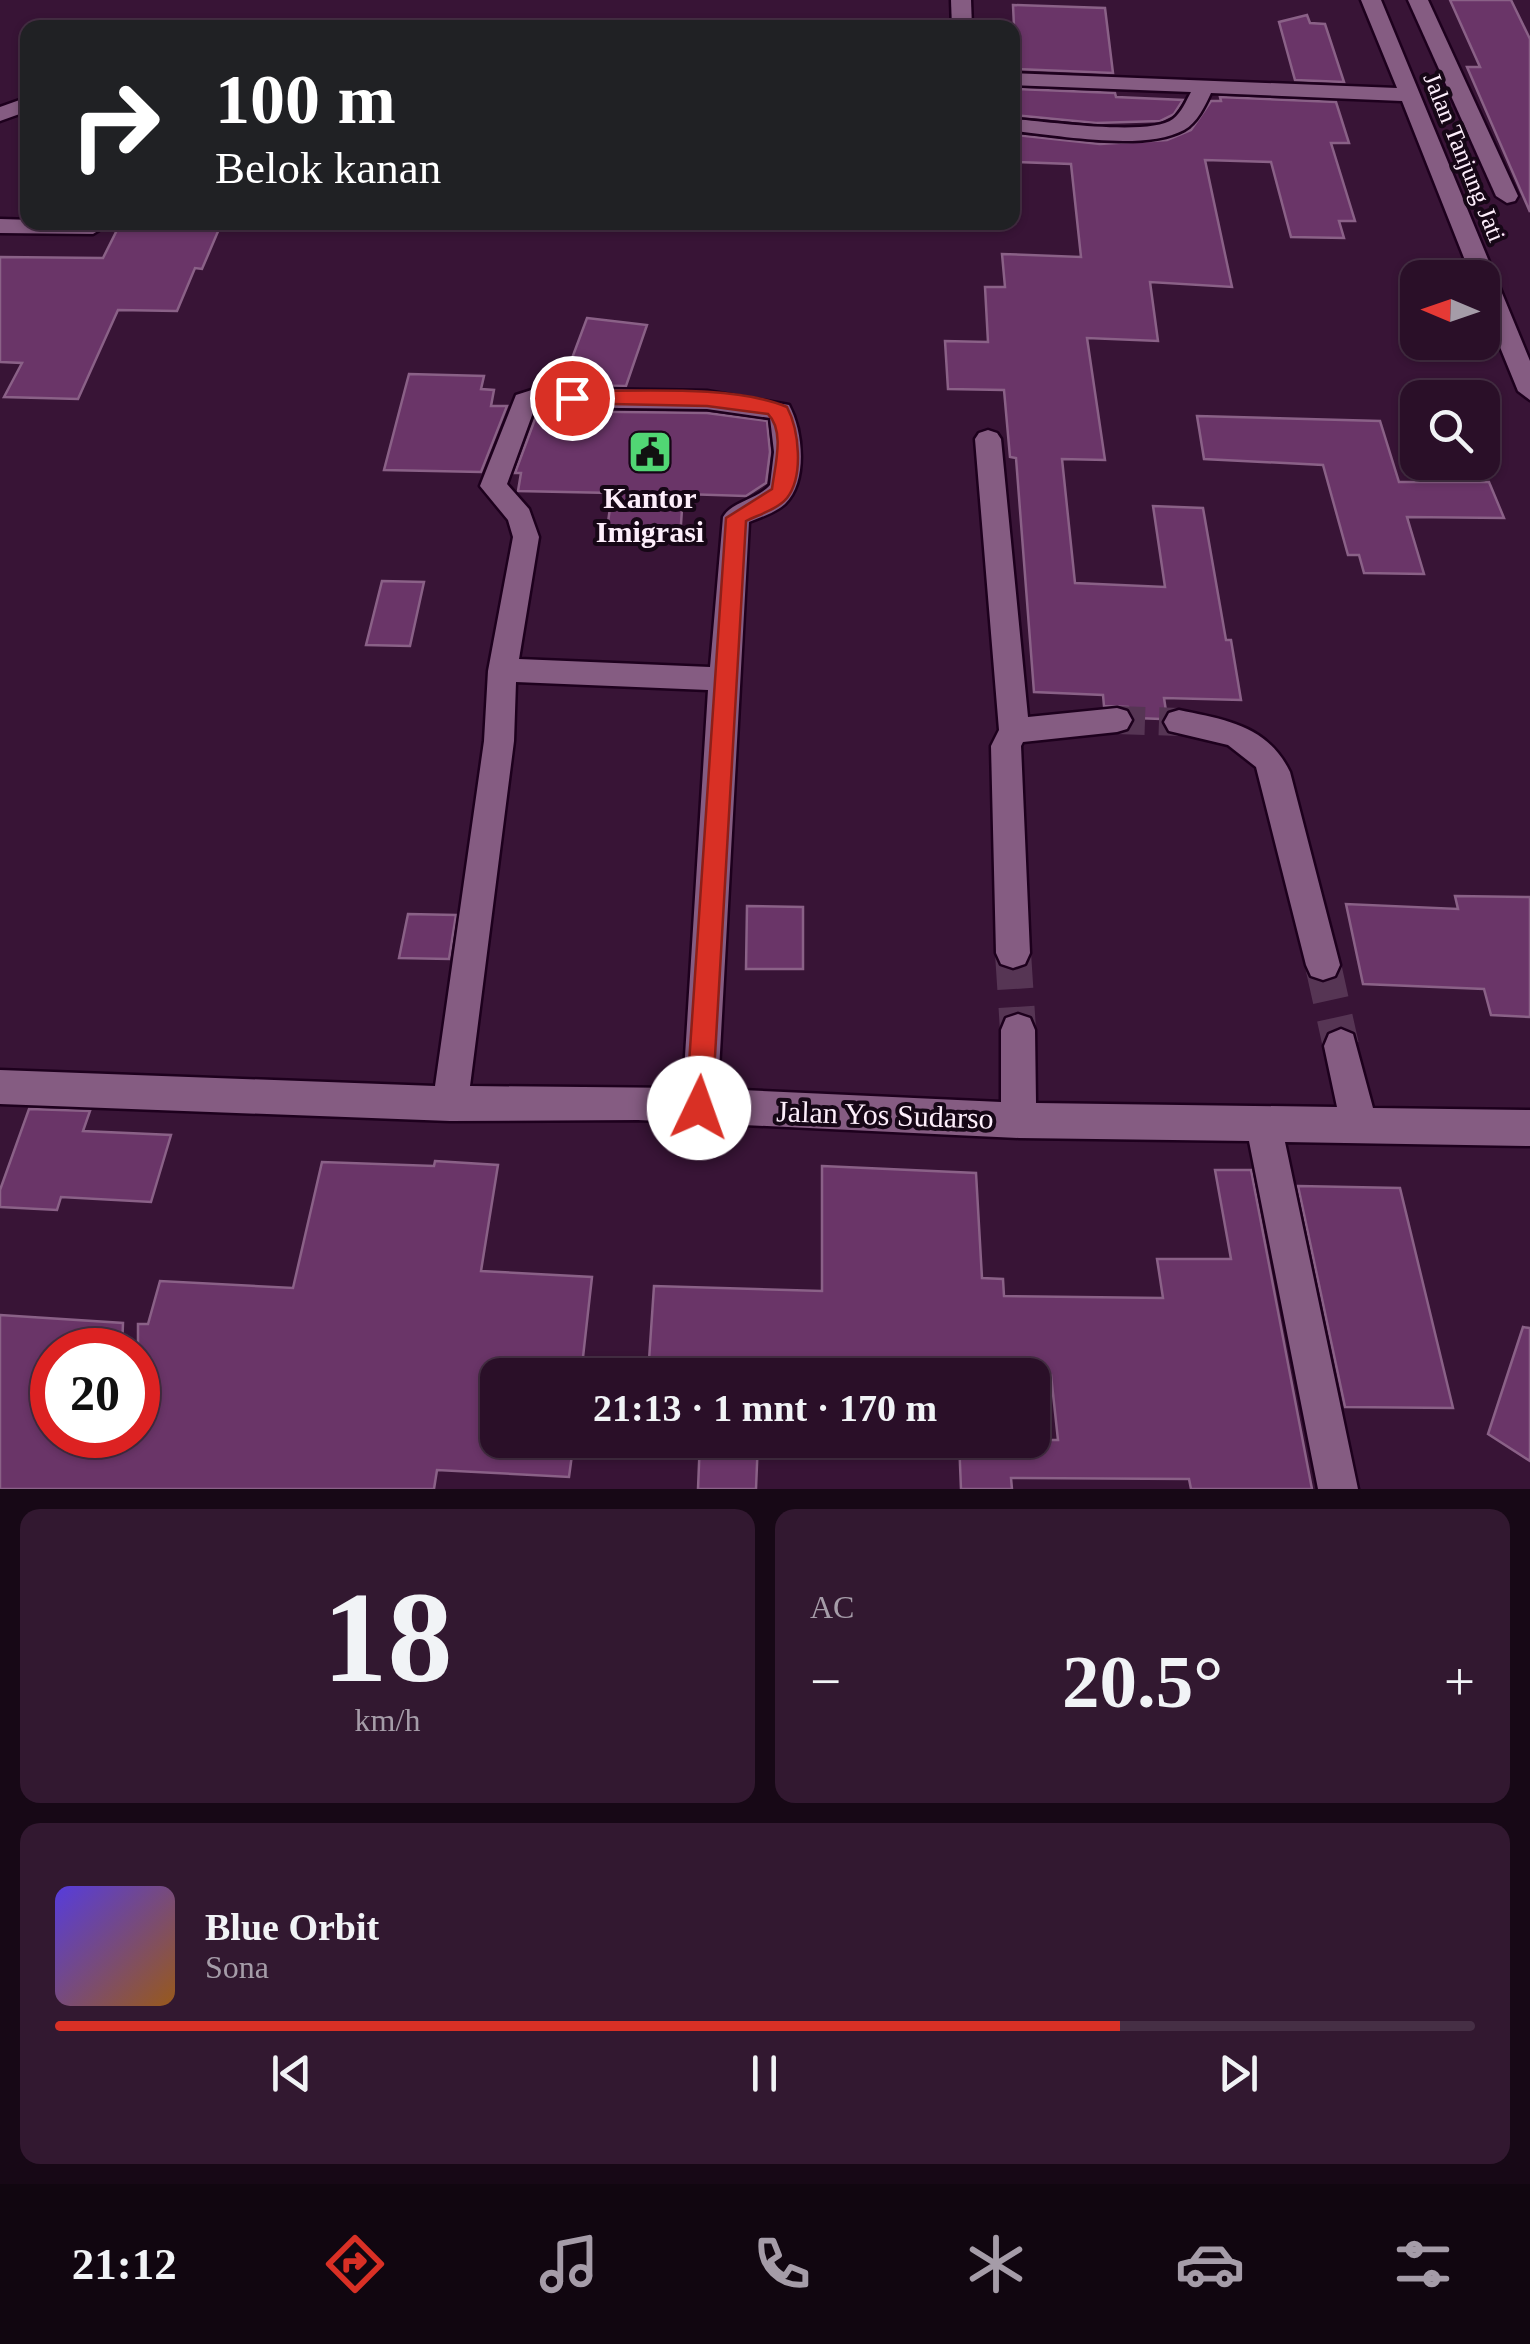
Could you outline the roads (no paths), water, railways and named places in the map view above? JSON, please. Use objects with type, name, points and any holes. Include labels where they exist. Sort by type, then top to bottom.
[{"type":"street","name":"Jalan Tanjung Jati","points":[[1371,0],[1530,390]]},
{"type":"street","points":[[1418,0],[1508,196]]},
{"type":"street","points":[[1020,78],[1411,95]]},
{"type":"street","points":[[1020,125],[1144,132],[1172,128],[1182,123],[1204,88]]},
{"type":"street","points":[[450,1104],[499,741],[502,671],[526,537],[520,516],[493,486],[525,401],[707,400],[780,411],[788,448],[782,490],[777,497],[736,518],[699,1108]]},
{"type":"street","points":[[988,439],[1014,731],[1004,761],[1013,953]]},
{"type":"street","points":[[502,671],[723,679]]},
{"type":"street","points":[[1014,731],[1117,720]]},
{"type":"street","points":[[1179,722],[1246,739],[1267,753],[1323,965]]},
{"type":"street","points":[[1018,1030],[1019,1120]]},
{"type":"street","points":[[1341,1046],[1359,1124]]},
{"type":"street","name":"Jalan Yos Sudarso","points":[[1,1089],[450,1104],[638,1103],[1019,1120],[1530,1128]]},
{"type":"street","points":[[1264,1126],[1338,1489]]},
{"type":"tunnel","points":[[1117,720],[1179,722]]},
{"type":"tunnel","points":[[1013,953],[1018,1030]]},
{"type":"tunnel","points":[[1323,965],[1341,1046]]},
{"type":"place","name":"Kantor Imigrasi","points":[[650,452]]}]
